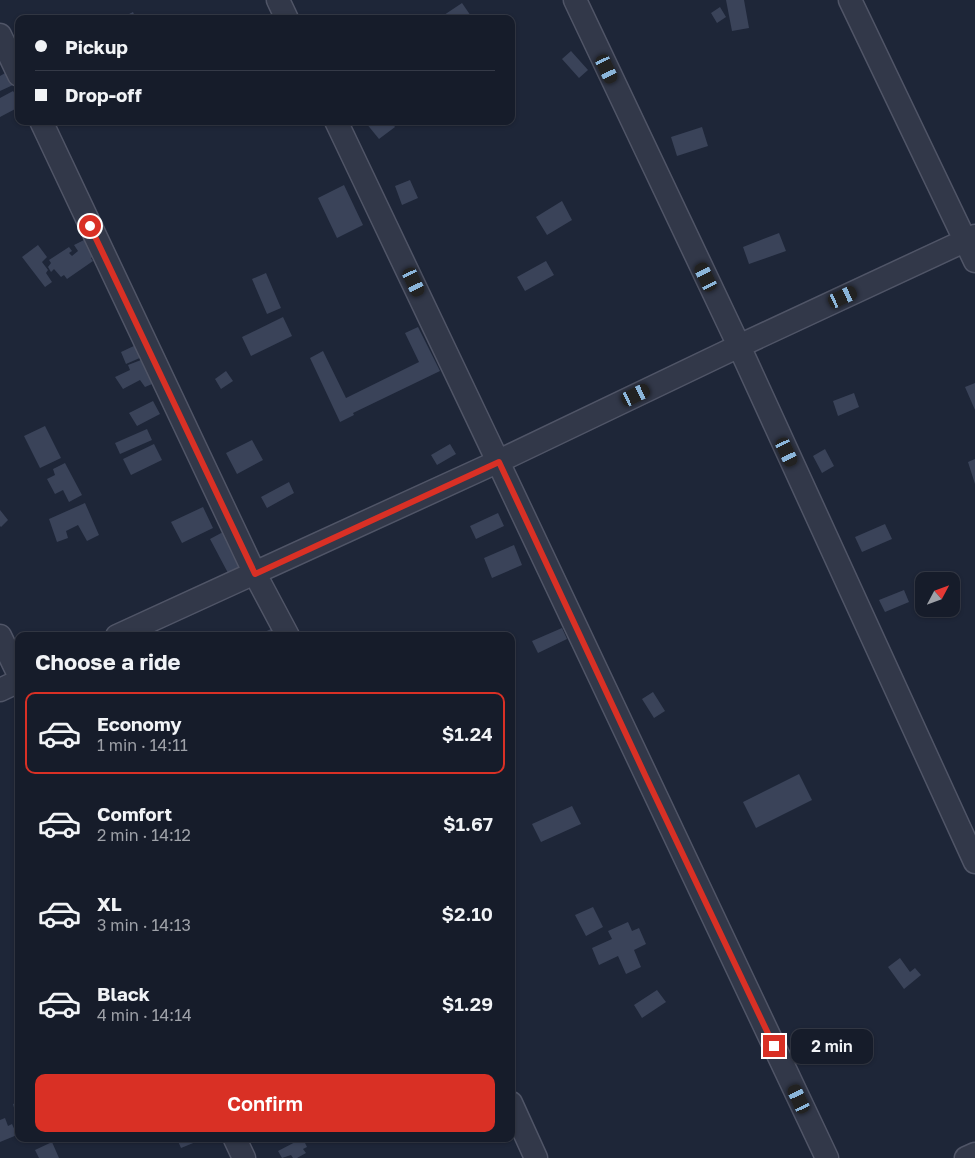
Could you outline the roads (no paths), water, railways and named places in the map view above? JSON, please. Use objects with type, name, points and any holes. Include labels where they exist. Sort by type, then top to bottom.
[{"type":"street","points":[[278,0],[285,15]]},
{"type":"street","points":[[575,0],[739,346],[975,862]]},
{"type":"street","points":[[850,0],[970,238],[975,261]]},
{"type":"street","points":[[0,35],[15,67]]},
{"type":"street","points":[[43,125],[255,574],[286,632]]},
{"type":"street","points":[[338,125],[827,1158]]},
{"type":"street","points":[[126,632],[499,462],[739,346],[970,238]]},
{"type":"street","points":[[0,636],[15,667]]},
{"type":"street","points":[[0,690],[15,683]]},
{"type":"street","points":[[515,1112],[536,1158]]},
{"type":"street","points":[[236,1142],[244,1158]]},
{"type":"street","points":[[966,1158],[975,1154]]}]
